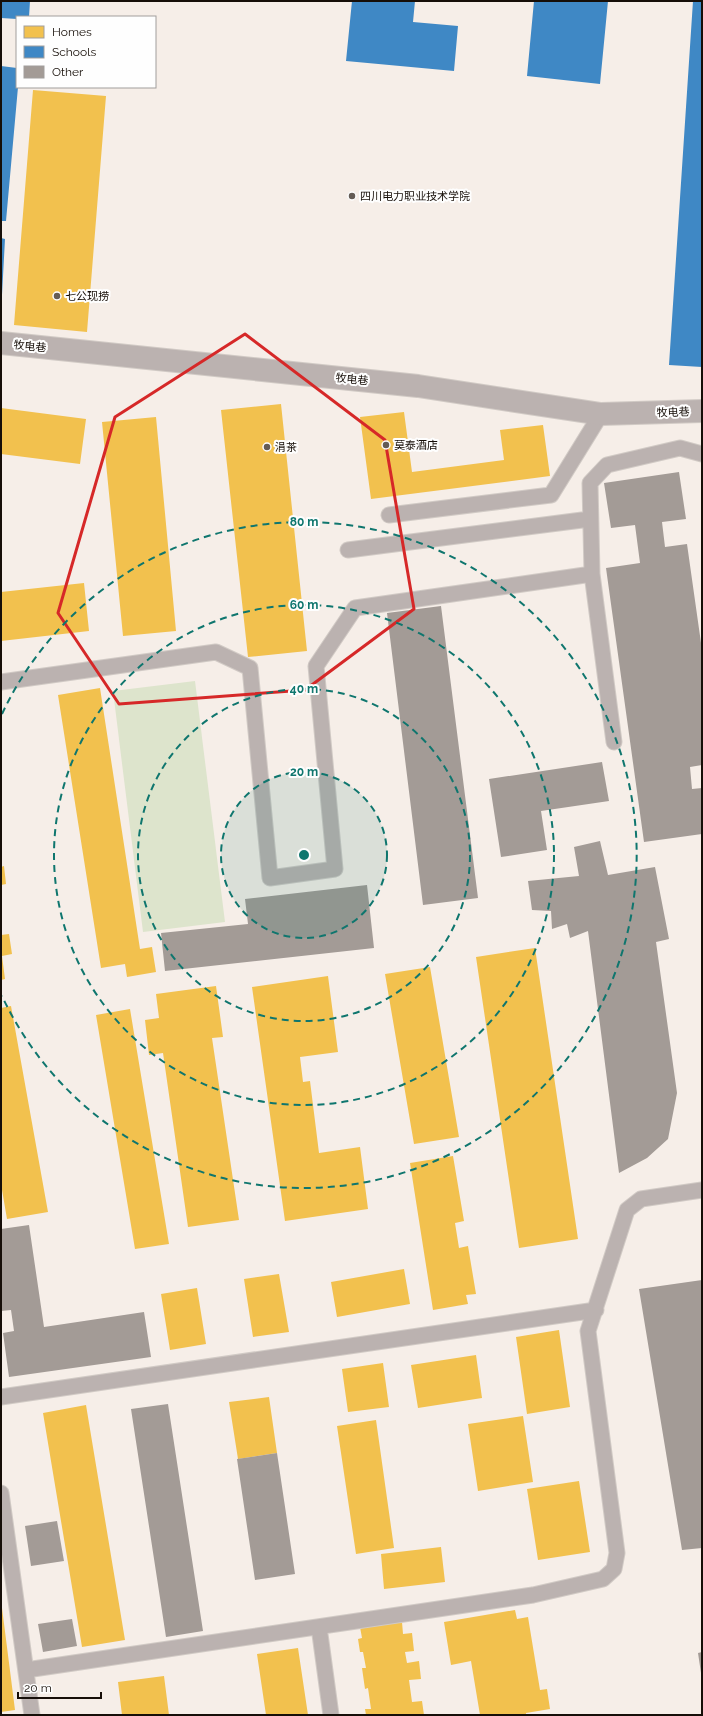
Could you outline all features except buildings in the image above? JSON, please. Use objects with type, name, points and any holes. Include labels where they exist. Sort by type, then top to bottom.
[{"type":"street","name":"牧电巷","points":[[1,343],[418,386],[601,414],[702,411]]},
{"type":"lane","points":[[389,515],[551,495],[601,414]]},
{"type":"lane","points":[[614,742],[592,574],[590,483],[607,465],[680,448],[702,454]]},
{"type":"lane","points":[[348,550],[590,519]]},
{"type":"lane","points":[[1,682],[216,652],[250,668],[270,878],[335,869],[316,666],[355,608],[592,574]]},
{"type":"lane","points":[[26,1670],[533,1595],[603,1579],[614,1568],[617,1553],[588,1332],[627,1210],[641,1199],[702,1190]]},
{"type":"lane","points":[[1,1397],[596,1310]]},
{"type":"lane","points":[[1,1494],[32,1715]]},
{"type":"lane","points":[[319,1627],[331,1715]]},
{"type":"highlighted area","points":[[245,334],[385,440],[414,609],[305,690],[119,704],[58,613],[115,417]]},
{"type":"green space","points":[[195,681],[225,922],[143,932],[113,691]]},
{"type":"place","name":"四川电力职业技术学院","points":[[352,196]]},
{"type":"place","name":"七公现捞","points":[[57,296]]},
{"type":"place","name":"莫泰酒店","points":[[386,445]]},
{"type":"place","name":"涓茶","points":[[267,447]]}]
